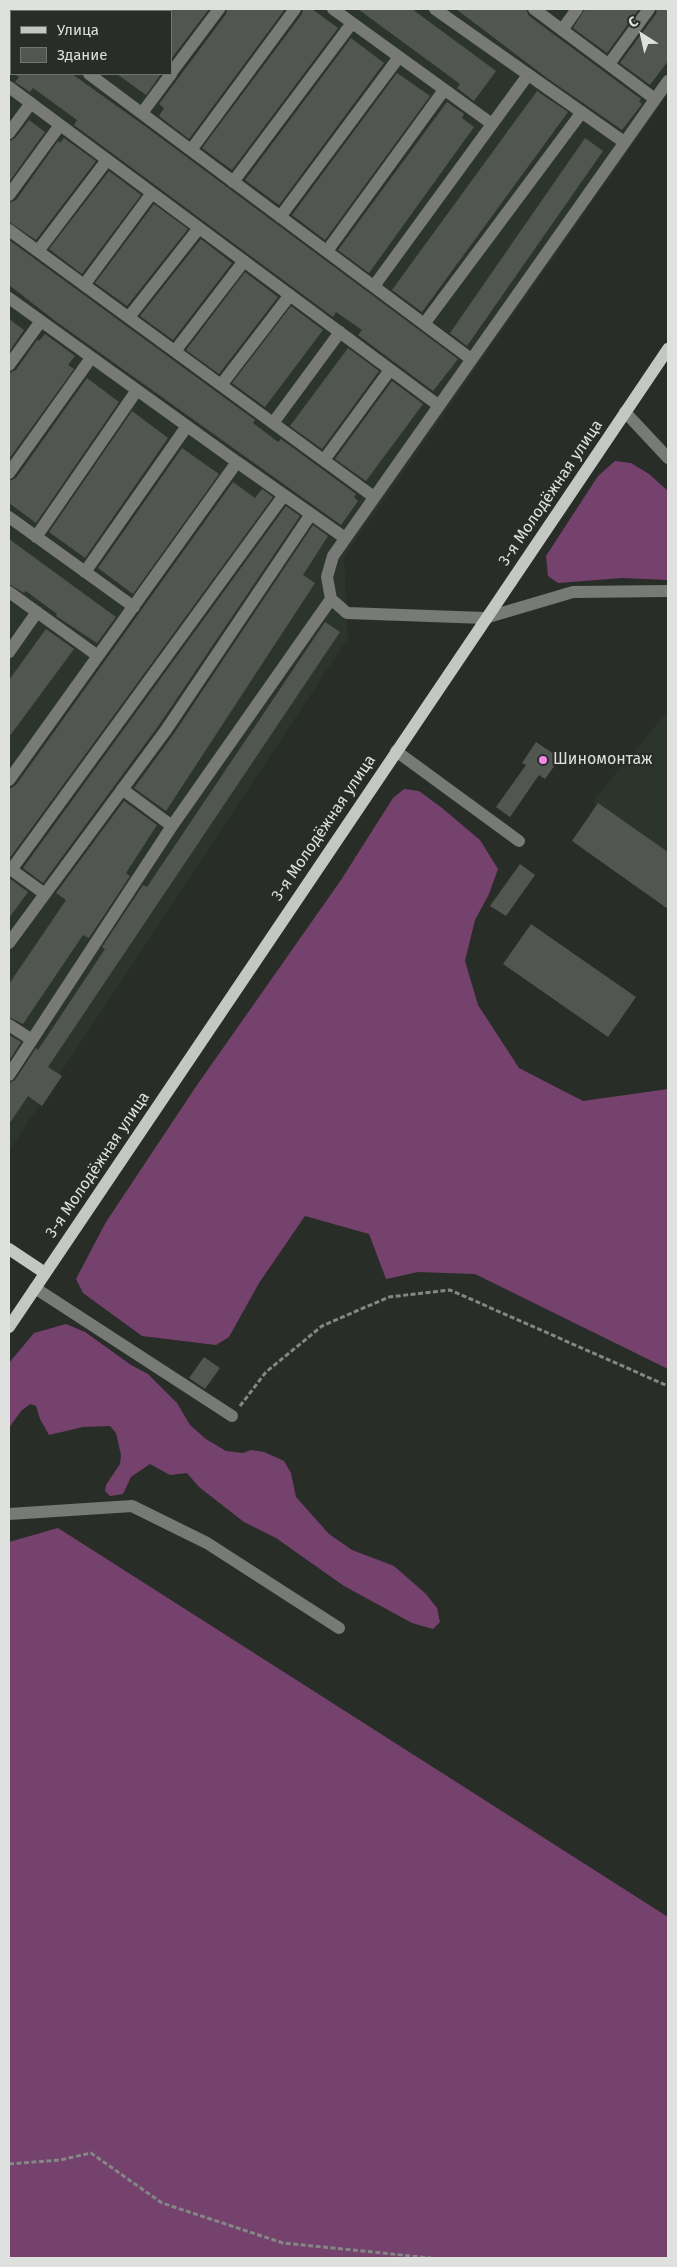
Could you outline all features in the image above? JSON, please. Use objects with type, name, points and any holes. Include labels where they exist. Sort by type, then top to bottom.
[{"type":"main road","name":"3-я Молодёжная улица","points":[[9,1327],[668,349]]},
{"type":"main road","points":[[9,1249],[45,1273]]},
{"type":"street","points":[[172,72],[219,9]]},
{"type":"street","points":[[191,150],[294,9]]},
{"type":"street","points":[[332,9],[492,124]]},
{"type":"street","points":[[435,9],[624,142]]},
{"type":"street","points":[[534,9],[655,99]]},
{"type":"street","points":[[562,30],[577,9]]},
{"type":"street","points":[[609,64],[649,9]]},
{"type":"street","points":[[233,182],[352,23]]},
{"type":"street","points":[[280,217],[399,57]]},
{"type":"street","points":[[374,286],[528,74]]},
{"type":"street","points":[[91,75],[471,359]]},
{"type":"street","points":[[142,113],[170,75]]},
{"type":"street","points":[[668,81],[332,556],[327,577],[331,599],[347,613],[485,618],[573,592],[668,590]]},
{"type":"street","points":[[9,87],[438,405]]},
{"type":"street","points":[[327,251],[444,90]]},
{"type":"street","points":[[9,133],[31,104]]},
{"type":"street","points":[[424,324],[582,112]]},
{"type":"street","points":[[9,195],[60,125]]},
{"type":"street","points":[[38,251],[107,160]]},
{"type":"street","points":[[84,286],[152,193]]},
{"type":"street","points":[[128,317],[199,228]]},
{"type":"street","points":[[9,230],[374,497]]},
{"type":"street","points":[[174,351],[244,261]]},
{"type":"street","points":[[221,385],[290,295]]},
{"type":"street","points":[[9,298],[345,538]]},
{"type":"street","points":[[9,366],[41,321]]},
{"type":"street","points":[[273,423],[340,332]]},
{"type":"street","points":[[9,473],[91,358]]},
{"type":"street","points":[[324,460],[390,370]]},
{"type":"street","points":[[36,537],[137,390]]},
{"type":"street","points":[[625,412],[668,458]]},
{"type":"street","points":[[85,572],[187,426]]},
{"type":"street","points":[[9,780],[237,462]]},
{"type":"street","points":[[45,894],[10,869],[284,495]]},
{"type":"street","points":[[9,943],[166,730],[311,514]]},
{"type":"street","points":[[9,517],[134,607]]},
{"type":"street","points":[[9,592],[98,656]]},
{"type":"street","points":[[9,1075],[172,826],[331,599]]},
{"type":"street","points":[[9,652],[36,612]]},
{"type":"street","points":[[396,751],[519,842]]},
{"type":"street","points":[[122,789],[172,826]]},
{"type":"street","points":[[9,1025],[32,1040]]},
{"type":"street","points":[[35,1288],[232,1416]]},
{"type":"street","points":[[9,1514],[132,1506],[207,1543],[339,1628]]},
{"type":"path","points":[[232,1416],[266,1372],[322,1326],[389,1297],[450,1290],[668,1386]]},
{"type":"path","points":[[9,2164],[60,2160],[91,2153],[162,2203],[284,2243],[431,2258]]},
{"type":"shaded area","points":[[9,9],[668,9],[668,94],[344,557],[348,638],[9,1151]]},
{"type":"shaded area","points":[[615,461],[631,463],[649,474],[668,491],[668,580],[622,578],[558,583],[548,576],[546,556],[598,476]]},
{"type":"shaded area","points":[[668,711],[668,859],[592,802]]},
{"type":"shaded area","points":[[404,789],[419,791],[480,840],[498,869],[489,894],[475,920],[465,961],[478,1005],[519,1068],[583,1101],[668,1089],[668,1369],[475,1274],[418,1272],[386,1279],[369,1234],[305,1216],[259,1283],[229,1337],[216,1345],[142,1336],[83,1293],[76,1279],[106,1222],[195,1088],[341,880],[393,798]]},
{"type":"shaded area","points":[[66,1324],[85,1332],[131,1365],[148,1374],[177,1403],[190,1425],[206,1439],[226,1451],[243,1453],[251,1450],[264,1452],[284,1461],[291,1473],[296,1497],[329,1534],[352,1550],[394,1566],[426,1594],[437,1608],[440,1622],[433,1629],[412,1623],[344,1586],[276,1538],[244,1522],[199,1487],[187,1473],[170,1475],[150,1464],[131,1477],[123,1494],[110,1496],[105,1491],[106,1485],[120,1464],[121,1455],[116,1433],[110,1426],[83,1427],[49,1435],[40,1419],[36,1406],[30,1404],[21,1411],[9,1428],[9,1363],[34,1333]]},
{"type":"shaded area","points":[[58,1528],[668,1917],[668,2258],[9,2258],[9,1542]]},
{"type":"building","points":[[209,9],[172,58],[172,10]]},
{"type":"building","points":[[227,9],[285,9],[189,139],[159,116],[164,108],[159,104],[226,14]]},
{"type":"building","points":[[303,9],[312,9],[338,28],[232,170],[202,148],[302,14]]},
{"type":"building","points":[[358,9],[412,9],[496,71],[474,101],[457,88],[460,84]]},
{"type":"building","points":[[456,9],[526,9],[529,16],[641,99],[639,101],[642,104],[622,130],[547,78]]},
{"type":"building","points":[[585,9],[639,9],[607,53],[573,28]]},
{"type":"building","points":[[657,9],[668,9],[668,61],[650,85],[620,63],[656,14]]},
{"type":"building","points":[[351,38],[384,63],[279,205],[245,180]]},
{"type":"building","points":[[397,73],[430,96],[325,240],[292,215]]},
{"type":"building","points":[[16,75],[73,75],[458,359],[433,391],[358,335],[362,330],[336,312],[333,317],[74,125],[77,120],[33,88],[30,92],[15,82],[19,77]]},
{"type":"building","points":[[118,75],[160,75],[146,95]]},
{"type":"building","points":[[537,91],[568,112],[422,312],[392,290]]},
{"type":"building","points":[[447,102],[464,114],[462,118],[474,127],[369,273],[338,250]]},
{"type":"building","points":[[29,120],[45,132],[9,182],[9,141],[15,138]]},
{"type":"building","points":[[64,138],[96,161],[36,240],[9,222],[9,203],[16,200],[58,141],[60,143]]},
{"type":"building","points":[[585,138],[603,151],[467,346],[450,333]]},
{"type":"building","points":[[109,171],[141,195],[82,274],[49,249]]},
{"type":"building","points":[[154,204],[188,229],[127,306],[95,283]]},
{"type":"building","points":[[201,239],[232,263],[173,340],[140,316]]},
{"type":"building","points":[[9,240],[255,420],[253,423],[278,442],[281,439],[356,494],[354,497],[358,501],[341,525],[54,320],[9,285]]},
{"type":"building","points":[[245,272],[278,297],[219,374],[186,350]]},
{"type":"building","points":[[291,306],[323,330],[265,407],[232,383]]},
{"type":"building","points":[[9,319],[24,330],[9,352]]},
{"type":"building","points":[[45,334],[75,356],[68,365],[74,369],[9,459],[9,373],[16,370],[37,340],[39,341]]},
{"type":"building","points":[[348,348],[379,371],[322,449],[290,426]]},
{"type":"building","points":[[87,378],[119,402],[36,523],[9,503],[9,481],[16,478]]},
{"type":"building","points":[[392,381],[423,404],[366,481],[335,459]]},
{"type":"building","points":[[132,411],[168,438],[85,558],[49,532]]},
{"type":"building","points":[[182,448],[219,474],[133,594],[98,568]]},
{"type":"building","points":[[233,482],[255,498],[262,489],[273,497],[9,859],[9,789],[16,785]]},
{"type":"building","points":[[286,506],[300,516],[159,725],[43,883],[23,868]]},
{"type":"building","points":[[313,525],[328,536],[303,575],[315,583],[166,811],[134,788],[173,735]]},
{"type":"building","points":[[9,539],[116,617],[97,643],[56,616],[57,614],[26,591],[24,593],[9,584]]},
{"type":"building","points":[[325,622],[340,632],[48,1067],[62,1076],[42,1106],[28,1096],[9,1124],[9,1083],[15,1080],[36,1048],[38,1050],[105,949],[102,947],[143,885],[147,887]]},
{"type":"building","points":[[46,629],[74,649],[9,737],[9,680]]},
{"type":"building","points":[[536,742],[560,758],[545,779],[539,775],[510,817],[496,807],[526,765],[522,763]]},
{"type":"building","points":[[124,801],[157,825],[126,873],[130,876],[89,938],[83,935],[23,1024],[9,1017],[9,984],[66,900],[56,893]]},
{"type":"building","points":[[598,803],[668,852],[668,909],[572,841]]},
{"type":"building","points":[[520,864],[535,875],[506,916],[490,906]]},
{"type":"building","points":[[9,878],[28,892],[9,918]]},
{"type":"building","points":[[531,924],[636,997],[608,1037],[503,964]]},
{"type":"building","points":[[9,1035],[21,1042],[9,1061]]},
{"type":"building","points":[[204,1357],[220,1368],[205,1389],[189,1378]]},
{"type":"place","name":"Шиномонтаж","points":[[543,760]]}]
